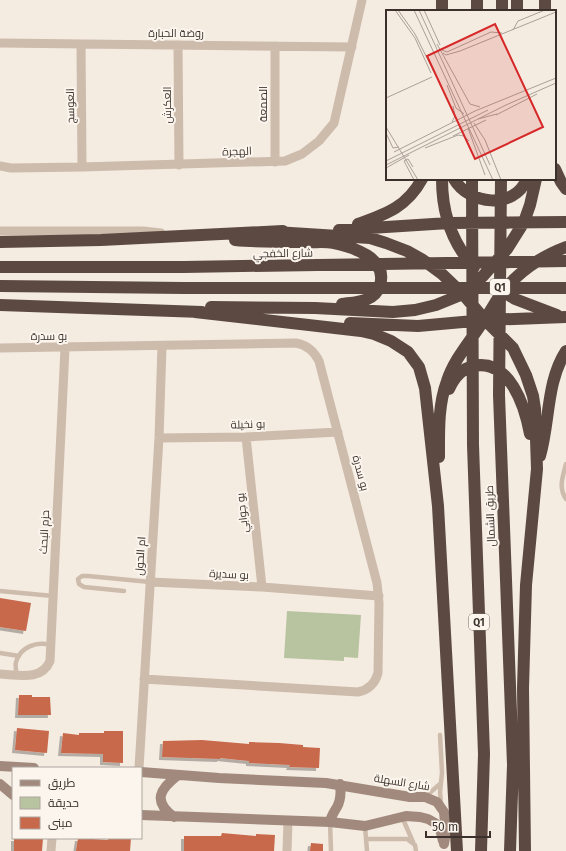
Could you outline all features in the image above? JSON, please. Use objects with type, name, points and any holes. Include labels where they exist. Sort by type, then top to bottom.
[{"type":"highway","points":[[517,10],[518,0]]},
{"type":"highway","points":[[556,171],[566,189]]},
{"type":"highway","points":[[340,230],[392,211],[407,200],[421,180]]},
{"type":"highway","points":[[442,180],[443,207],[458,244],[468,260],[483,276],[503,291],[522,302],[564,317]]},
{"type":"highway","points":[[455,180],[458,186],[466,193],[479,199],[492,201],[513,194],[524,185],[526,180]]},
{"type":"highway","name":"طريق الشمال","points":[[472,180],[473,445],[484,754],[481,851]]},
{"type":"highway","name":"طريق الشمال","points":[[501,180],[499,395],[513,765],[510,851]]},
{"type":"highway","points":[[195,312],[206,308],[216,307],[315,308],[393,312],[415,310],[436,305],[463,294],[483,276],[507,249],[524,222],[536,180]]},
{"type":"highway","points":[[0,242],[100,240],[188,235],[340,230],[449,223],[566,222]]},
{"type":"highway","points":[[275,232],[370,238],[407,251],[429,264],[463,294],[485,320],[513,348],[526,375],[533,396],[535,409],[536,469],[526,585],[523,688],[525,851]]},
{"type":"highway","points":[[188,235],[256,242],[332,243],[350,248],[366,255],[376,262],[381,273],[380,285],[369,299],[315,308]]},
{"type":"highway","points":[[438,506],[440,407],[450,370],[485,320],[503,291],[528,267],[566,247]]},
{"type":"highway","name":"شارع الخفجي","points":[[0,267],[184,267],[566,261]]},
{"type":"highway","points":[[0,286],[184,288],[566,288]]},
{"type":"highway","points":[[0,305],[195,312],[380,325],[418,326],[485,320],[564,317]]},
{"type":"highway","points":[[195,312],[361,331],[374,334],[392,341],[408,352],[419,367],[425,388],[438,506],[457,851]]},
{"type":"highway","points":[[536,469],[545,435],[554,378],[566,351]]},
{"type":"highway","points":[[440,407],[452,383],[465,369],[484,365],[490,366],[502,372],[510,382],[523,407],[536,469]]},
{"type":"street","name":"الهجرة","points":[[0,166],[11,168],[82,167],[275,162],[285,161],[302,154],[319,142],[334,123],[362,0]]},
{"type":"street","name":"روضة الحبارة","points":[[0,43],[352,47]]},
{"type":"street","name":"العوسج","points":[[81,44],[82,167]]},
{"type":"street","name":"العكرش","points":[[178,45],[179,165]]},
{"type":"street","name":"الصمعة","points":[[275,46],[275,162]]},
{"type":"street","points":[[0,231],[144,231],[188,235]]},
{"type":"street","name":"بو سدرة","points":[[0,348],[289,343],[303,344],[313,351],[319,361],[376,577],[379,596],[378,673],[376,679],[365,691],[358,692],[144,679]]},
{"type":"street","name":"ام الحول","points":[[139,767],[159,438],[162,346]]},
{"type":"street","name":"حزم البحث","points":[[0,674],[37,674],[44,670],[50,661],[65,348]]},
{"type":"street","name":"بو نخيلة","points":[[159,438],[246,437],[338,432]]},
{"type":"street","name":"بو جوابي","points":[[246,437],[262,587]]},
{"type":"street","name":"بو سديرة","points":[[150,582],[262,587],[379,596]]},
{"type":"street","points":[[0,766],[17,767]]},
{"type":"street","name":"شارع السهلة","points":[[142,772],[340,784],[410,797],[425,797],[437,802],[441,806]]},
{"type":"street","points":[[174,817],[164,808],[160,799],[169,782],[178,775]]},
{"type":"street","points":[[0,784],[12,795]]},
{"type":"street","points":[[330,822],[332,814],[338,806],[341,797],[340,784]]},
{"type":"street","points":[[441,806],[446,818],[444,848]]},
{"type":"street","points":[[142,815],[330,822],[365,826],[402,817],[420,817],[435,823],[440,829],[444,848]]},
{"type":"street","points":[[288,821],[288,851]]},
{"type":"street","points":[[51,851],[52,839]]},
{"type":"lane","points":[[566,464],[561,488],[562,494],[566,499]]},
{"type":"lane","name":"بو سديرة","points":[[124,591],[84,587],[79,584],[78,579],[82,576],[88,576],[150,582]]},
{"type":"lane","points":[[0,591],[53,596]]},
{"type":"lane","points":[[16,675],[16,663],[24,650],[38,643],[50,645]]},
{"type":"lane","points":[[0,653],[19,656]]},
{"type":"lane","points":[[440,734],[442,774],[440,784],[441,806]]},
{"type":"lane","points":[[425,797],[440,784]]},
{"type":"lane","points":[[402,817],[416,851]]},
{"type":"lane","points":[[330,822],[330,851]]},
{"type":"lane","points":[[365,826],[367,851]]},
{"type":"lane","points":[[367,839],[404,839],[413,842]]},
{"type":"green space","points":[[287,611],[361,615],[358,658],[344,657],[344,661],[284,658]]},
{"type":"building","points":[[0,598],[31,603],[26,631],[0,627]]},
{"type":"building","points":[[19,695],[50,697],[51,715],[18,715]]},
{"type":"building","points":[[17,728],[49,731],[47,753],[15,750]]},
{"type":"building","points":[[104,731],[123,731],[123,763],[103,762],[103,754],[61,753],[63,733],[79,735],[79,733],[104,733]]},
{"type":"building","points":[[202,740],[249,744],[249,742],[279,743],[320,748],[319,768],[249,763],[249,761],[220,758],[162,757],[163,741]]},
{"type":"building","points":[[222,833],[256,836],[256,834],[275,835],[274,851],[184,851],[184,836],[221,836]]},
{"type":"building","points":[[14,839],[43,839],[42,851],[14,851]]},
{"type":"building","points":[[78,839],[131,839],[130,851],[76,851]]},
{"type":"building","points":[[311,843],[323,844],[323,851],[310,851]]}]
